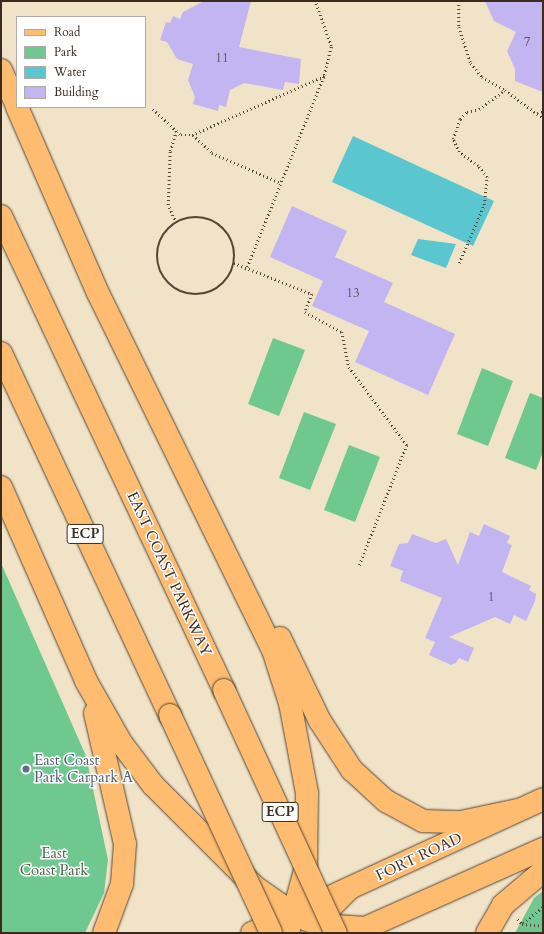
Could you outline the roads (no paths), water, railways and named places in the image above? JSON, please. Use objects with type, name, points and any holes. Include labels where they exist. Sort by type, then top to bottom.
[{"type":"main road","points":[[1,70],[16,105]]},
{"type":"main road","points":[[17,108],[98,293],[274,653],[300,747],[308,826],[306,867],[292,924]]},
{"type":"main road","name":"EAST COAST PARKWAY","points":[[1,216],[224,690],[325,930]]},
{"type":"main road","name":"ECP","points":[[1,353],[270,933]]},
{"type":"main road","points":[[1,487],[86,681],[122,744],[153,785],[292,924],[325,930],[360,930],[543,849]]},
{"type":"main road","points":[[231,565],[285,647],[320,721],[352,770],[386,801],[423,821],[461,822],[518,810]]},
{"type":"main road","points":[[86,681],[125,844],[122,884],[104,933]]},
{"type":"main road","name":"FORT ROAD","points":[[252,933],[292,924],[349,889],[518,810],[543,800]]},
{"type":"main road","points":[[487,933],[503,905],[543,871]]},
{"type":"main road","points":[[325,930],[327,911],[349,889]]},
{"type":"water","points":[[353,136],[494,201],[473,246],[332,182]]},
{"type":"water","points":[[418,239],[456,244],[446,268],[411,255]]},
{"type":"place","name":"East Coast Park Carpark A","points":[[26,769]]},
{"type":"park label","name":"East Coast Park","points":[[54,862]]}]
